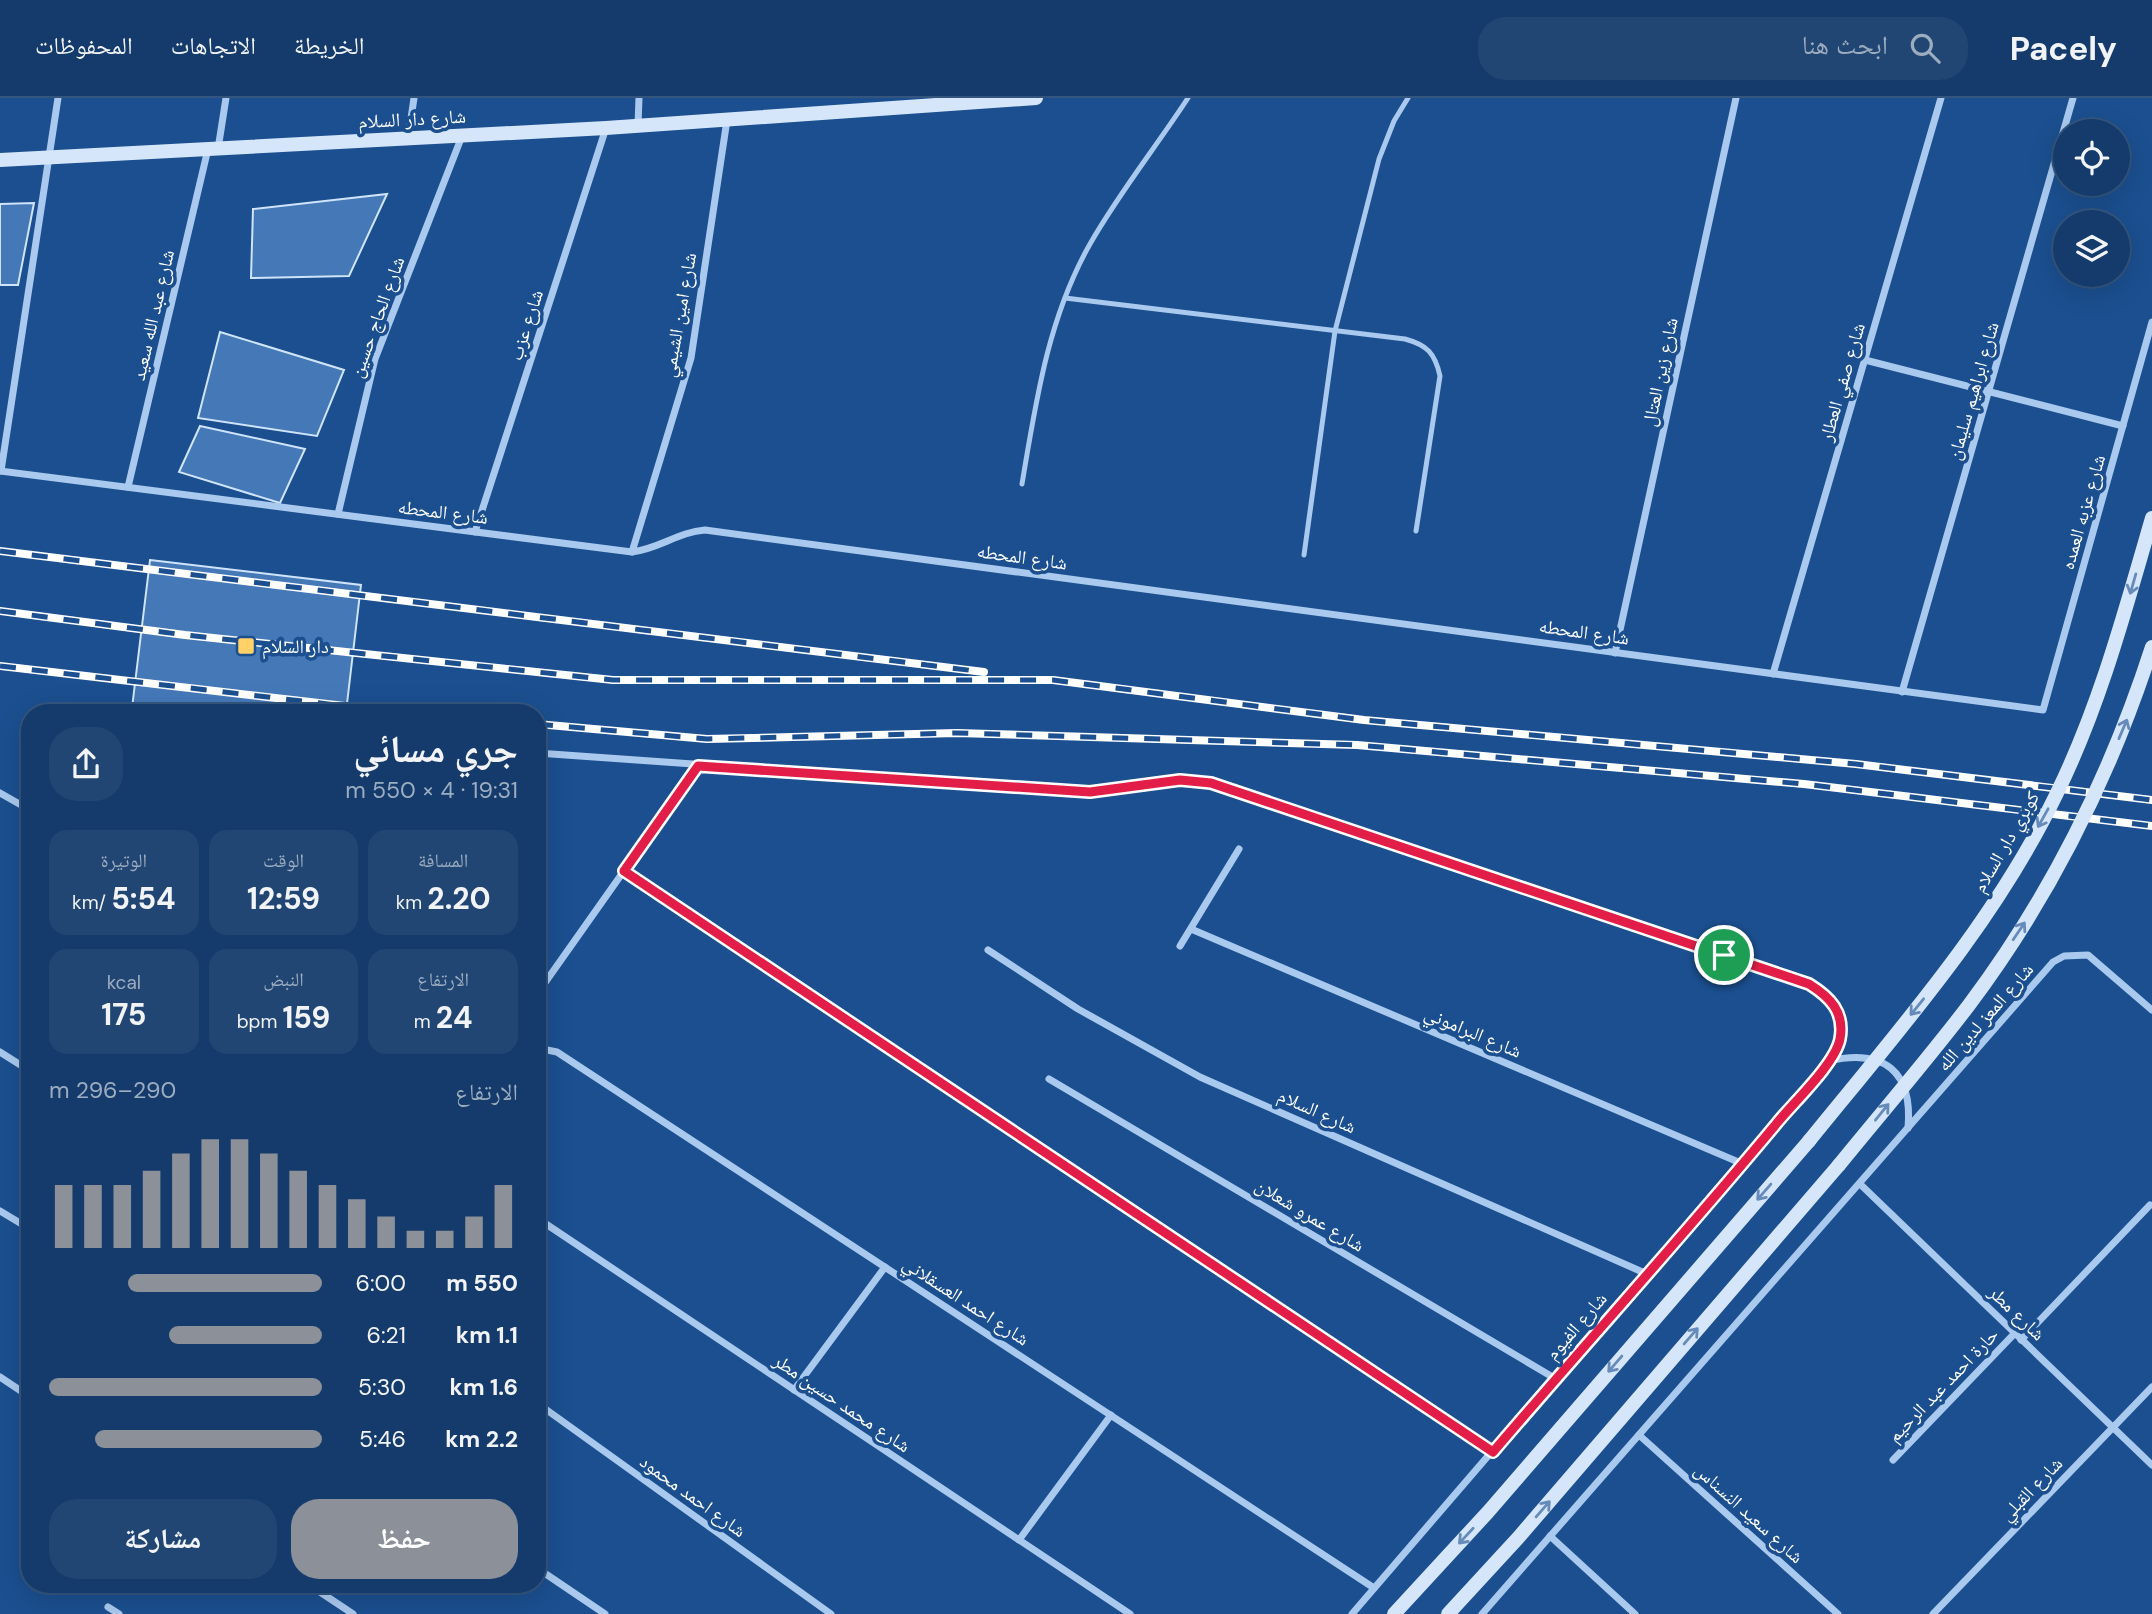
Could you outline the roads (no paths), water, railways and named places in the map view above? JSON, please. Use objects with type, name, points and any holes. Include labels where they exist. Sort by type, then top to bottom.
[{"type":"street","points":[[0,471],[58,98]]},
{"type":"street","name":"شارع عبد الله سعيد","points":[[128,487],[226,98]]},
{"type":"street","points":[[408,139],[414,98]]},
{"type":"street","points":[[638,126],[639,98]]},
{"type":"street","name":"شارع دار السلام","points":[[0,160],[606,128],[952,101],[1036,98]]},
{"type":"street","name":"شارع زين العتال","points":[[1615,653],[1736,98]]},
{"type":"street","name":"شارع صفي العطار","points":[[1773,674],[1941,98]]},
{"type":"street","name":"شارع ابراهيم سليمان","points":[[1902,692],[2073,98]]},
{"type":"street","name":"شارع امين الشيمي","points":[[632,552],[691,358],[727,120]]},
{"type":"street","name":"شارع عزب","points":[[475,532],[606,128]]},
{"type":"street","name":"شارع الحاج حسين","points":[[338,514],[375,359],[462,136]]},
{"type":"street","name":"شارع عزبه العمده","points":[[2043,710],[2152,322]]},
{"type":"street","points":[[1865,360],[2123,426]]},
{"type":"street","name":"شارع المحطه","points":[[0,471],[632,552],[648,550],[691,531],[705,530],[2043,710]]},
{"type":"street","name":"كوبري دار السلام","points":[[1394,1614],[1488,1512],[1809,1141],[1937,983],[2002,891],[2051,804],[2101,690],[2152,518]]},
{"type":"street","points":[[1448,1614],[1518,1538],[1839,1165],[1970,1004],[2034,909],[2088,808],[2134,703],[2152,647]]},
{"type":"street","name":"شارع الفيوم","points":[[546,754],[1090,792],[1180,780],[1211,783],[1809,984],[1829,996],[1840,1017],[1840,1041],[1828,1061],[1743,1164],[1352,1614]]},
{"type":"street","points":[[546,981],[698,766]]},
{"type":"street","points":[[0,793],[21,805]]},
{"type":"street","points":[[1180,946],[1239,849]]},
{"type":"street","points":[[624,871],[1493,1452]]},
{"type":"street","name":"شارع البراموني","points":[[1191,929],[1743,1164]]},
{"type":"street","name":"شارع السلام","points":[[988,950],[1078,1009],[1200,1077],[1647,1274]]},
{"type":"street","name":"شارع المعز لدين الله","points":[[1860,1184],[2053,962],[2064,956],[2088,955],[2152,1010]]},
{"type":"street","name":"شارع احمد العسقلاني","points":[[546,1050],[557,1052],[1374,1588]]},
{"type":"street","points":[[0,1052],[21,1066]]},
{"type":"street","points":[[1828,1061],[1854,1055],[1880,1060],[1900,1078],[1910,1103],[1908,1130]]},
{"type":"street","name":"شارع عمرو شعلان","points":[[1049,1079],[1556,1379]]},
{"type":"street","points":[[1482,1614],[1860,1184]]},
{"type":"street","name":"شارع مطر","points":[[1860,1184],[2152,1465]]},
{"type":"street","points":[[2021,1340],[2150,1205]]},
{"type":"street","points":[[0,1211],[21,1223]]},
{"type":"street","name":"شارع محمد حسين مطر","points":[[546,1224],[1130,1614]]},
{"type":"street","points":[[794,1390],[885,1267]]},
{"type":"street","name":"حارة احمد عبد الرحيم","points":[[1893,1460],[2015,1333]]},
{"type":"street","points":[[0,1377],[21,1391]]},
{"type":"street","name":"شارع القبلي","points":[[1933,1614],[2152,1387]]},
{"type":"street","name":"شارع احمد محمود","points":[[546,1409],[831,1614]]},
{"type":"street","points":[[1019,1540],[1111,1416]]},
{"type":"street","name":"شارع سعيد النسناس","points":[[1639,1435],[1838,1614]]},
{"type":"street","points":[[1550,1536],[1634,1614]]},
{"type":"street","points":[[546,1574],[605,1614]]},
{"type":"street","points":[[322,1593],[354,1614]]},
{"type":"street","points":[[108,1606],[119,1614]]},
{"type":"lane","points":[[1022,484],[1040,374],[1065,298],[1088,246],[1118,197],[1188,98]]},
{"type":"lane","points":[[1304,555],[1335,331],[1379,159],[1394,121],[1408,98]]},
{"type":"lane","points":[[1065,298],[1405,339],[1423,344],[1436,357],[1440,376],[1416,531]]},
{"type":"railway","points":[[0,551],[984,672]]},
{"type":"railway","points":[[0,611],[185,635],[613,680],[1053,680],[1364,720],[1856,764],[2152,800]]},
{"type":"railway","points":[[0,666],[328,704]]},
{"type":"railway","points":[[546,725],[707,739],[957,733],[1357,745],[1804,784],[2152,826]]},
{"type":"place","name":"دار السلام","points":[[246,646]]}]
